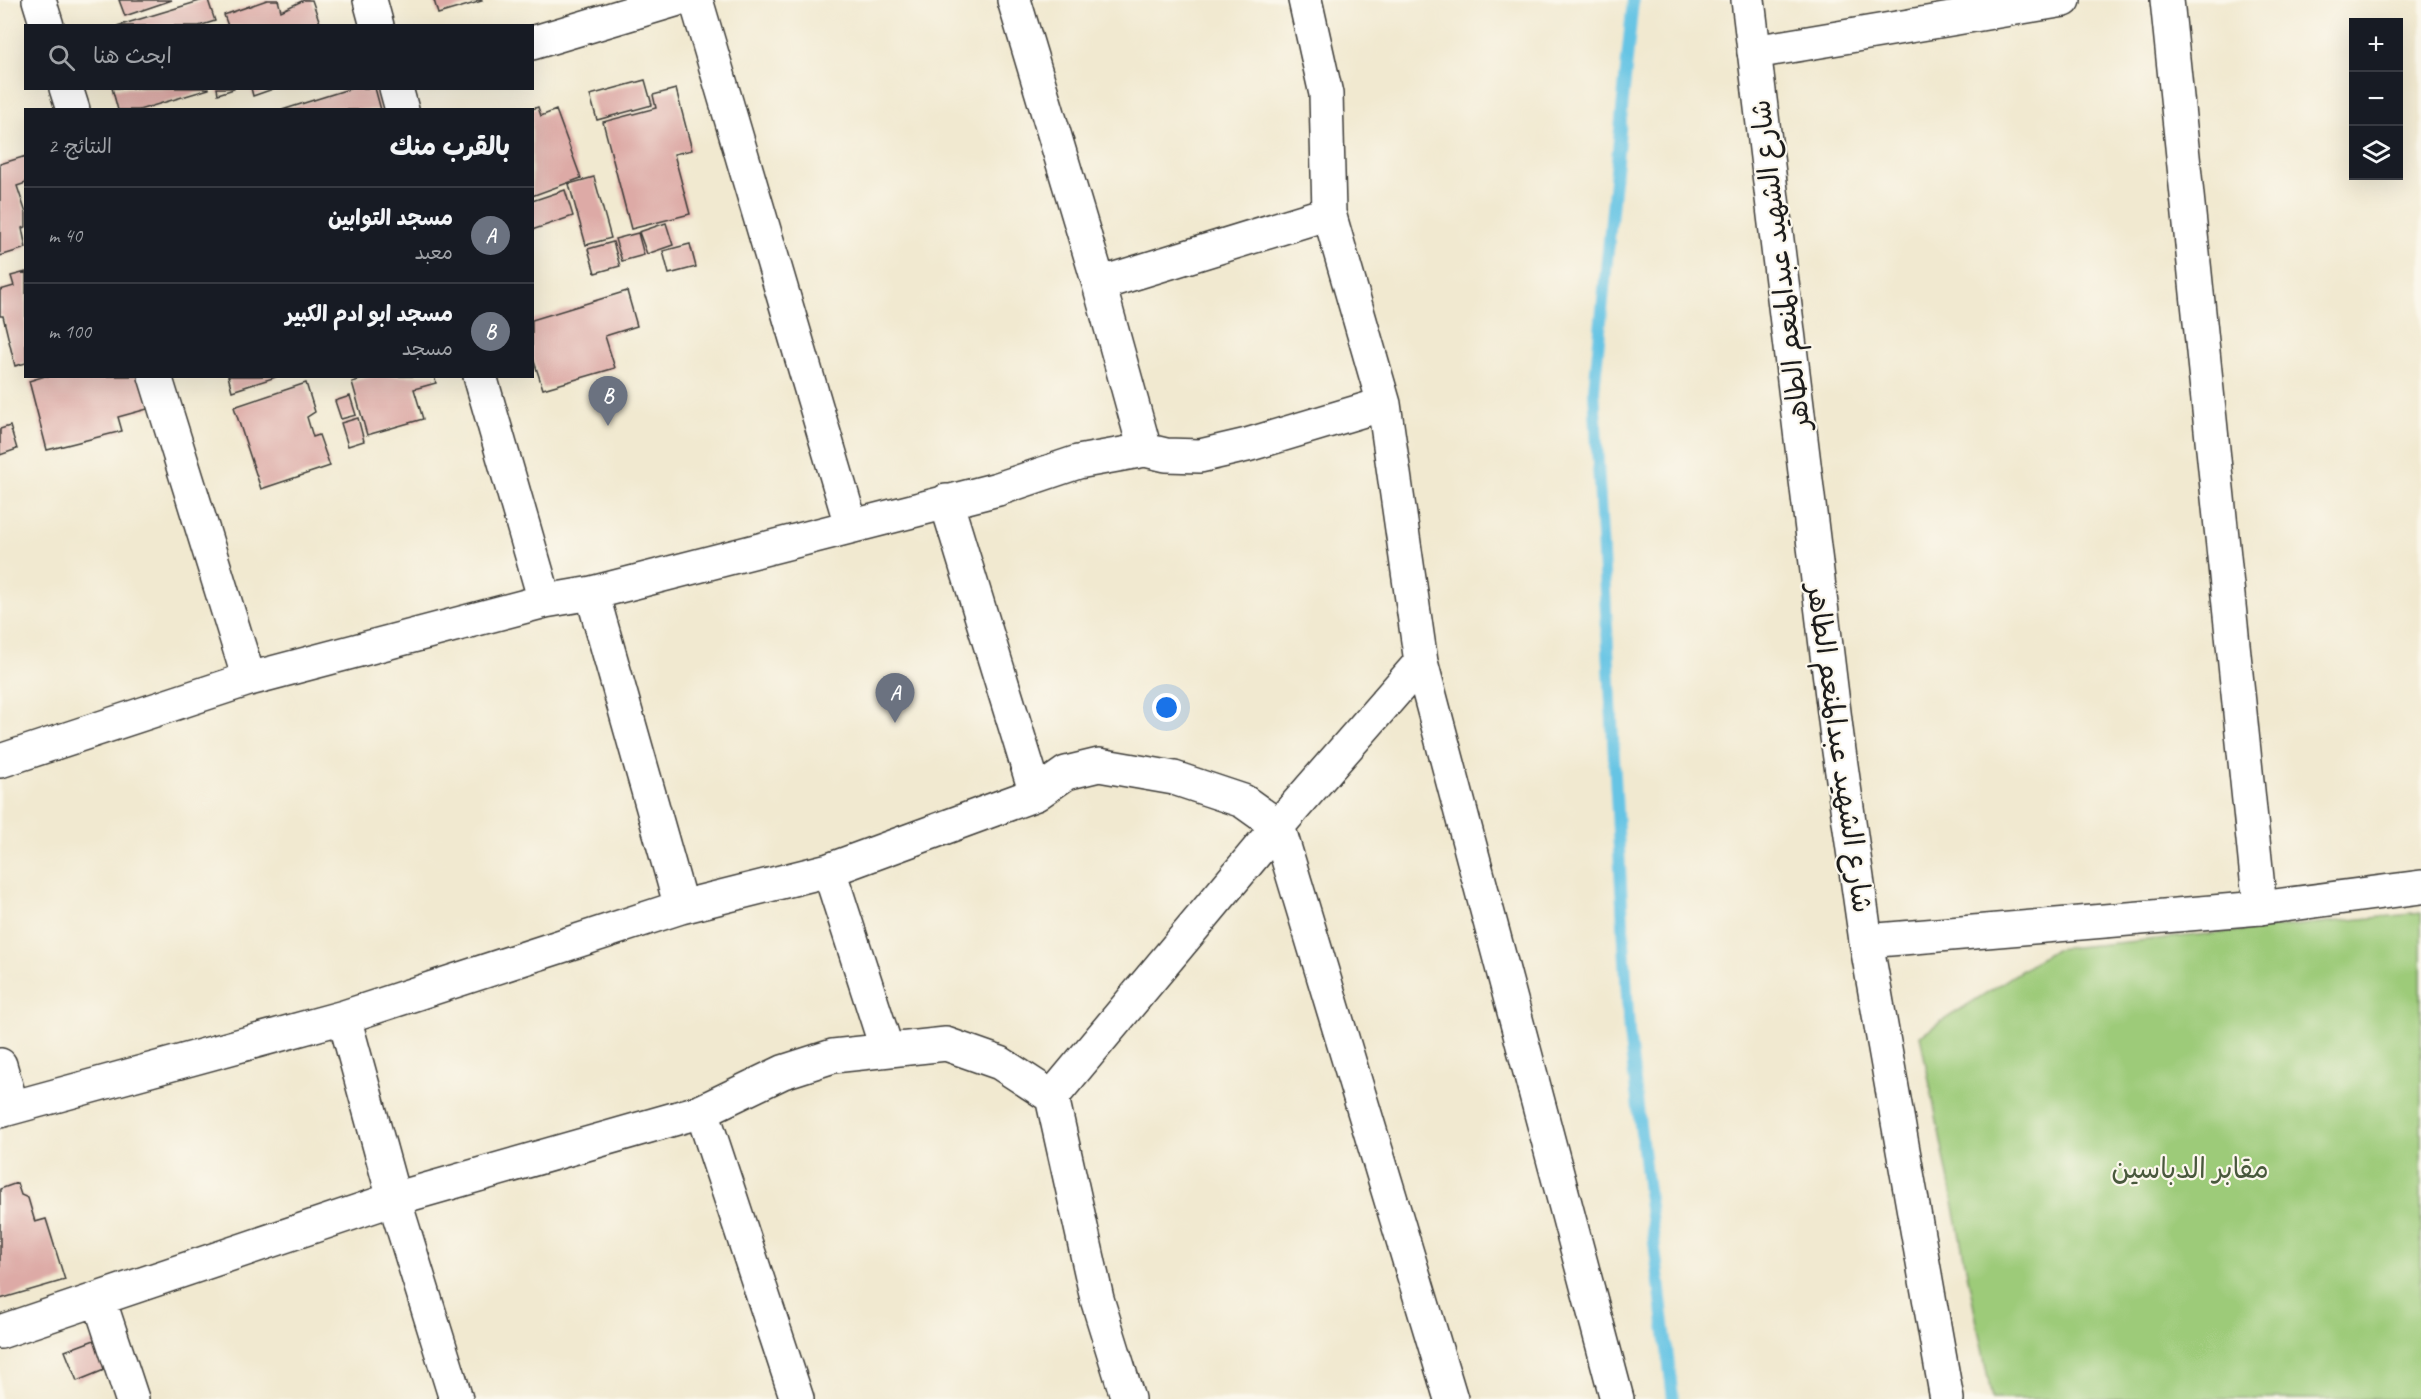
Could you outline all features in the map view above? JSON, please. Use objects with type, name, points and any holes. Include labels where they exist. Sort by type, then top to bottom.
[{"type":"street","points":[[39,0],[46,24]]},
{"type":"street","points":[[370,0],[376,24]]},
{"type":"street","points":[[534,42],[675,0]]},
{"type":"street","points":[[696,0],[851,525]]},
{"type":"street","points":[[1014,0],[1099,284],[1145,450]]},
{"type":"street","points":[[1305,0],[1326,93],[1329,213],[1384,404],[1421,662],[1617,1399]]},
{"type":"street","name":"شارع الشهيد عبدالمنعم الطاهر","points":[[1749,0],[1835,725],[1866,941],[2260,909],[2421,887]]},
{"type":"street","points":[[1754,52],[2064,0]]},
{"type":"street","points":[[2167,0],[2260,909]]},
{"type":"street","points":[[67,90],[72,108]]},
{"type":"street","points":[[397,90],[401,108]]},
{"type":"street","points":[[1099,284],[1329,213]]},
{"type":"street","points":[[156,378],[249,679]]},
{"type":"street","points":[[481,378],[545,601]]},
{"type":"street","points":[[0,761],[249,679],[545,601],[592,593],[998,489],[1078,462],[1145,450],[1166,456],[1200,456],[1247,446],[1384,404]]},
{"type":"street","points":[[946,501],[1036,794]]},
{"type":"street","points":[[592,593],[681,907]]},
{"type":"street","points":[[1052,1097],[1278,826],[1421,662]]},
{"type":"street","points":[[0,1065],[6,1109],[344,1017],[681,907],[830,870],[1036,794],[1066,773],[1099,765],[1174,778],[1243,801],[1278,826],[1451,1399]]},
{"type":"street","points":[[830,870],[887,1050]]},
{"type":"street","points":[[1866,941],[1947,1399]]},
{"type":"street","points":[[344,1017],[394,1199],[456,1399]]},
{"type":"street","points":[[0,1332],[394,1199],[702,1111],[783,1072],[833,1056],[946,1044],[1000,1063],[1052,1097],[1097,1299],[1128,1399]]},
{"type":"street","points":[[702,1111],[796,1399]]},
{"type":"street","points":[[99,1299],[132,1399]]},
{"type":"green space","name":"مقابر الدباسين","points":[[2421,913],[2421,1399],[1992,1399],[1920,1035],[2055,949]]},
{"type":"building","points":[[119,0],[172,0],[125,16]]},
{"type":"building","points":[[203,0],[208,0],[215,21],[205,24],[124,24]]},
{"type":"building","points":[[267,0],[278,0],[281,11],[304,0],[312,0],[320,24],[227,24],[224,15]]},
{"type":"building","points":[[434,0],[481,0],[482,1],[438,14]]},
{"type":"building","points":[[645,80],[652,105],[597,120],[590,95]]},
{"type":"building","points":[[676,89],[692,150],[674,154],[690,214],[631,229],[603,122],[656,108],[653,95]]},
{"type":"building","points":[[113,90],[206,90],[146,108],[117,108]]},
{"type":"building","points":[[217,90],[231,90],[218,94]]},
{"type":"building","points":[[252,90],[270,90],[253,96]]},
{"type":"building","points":[[346,90],[376,90],[380,108],[288,108]]},
{"type":"building","points":[[538,107],[541,116],[556,110],[581,178],[534,195],[534,108]]},
{"type":"building","points":[[24,157],[24,184],[17,186],[24,207],[24,228],[22,228],[24,249],[0,256],[0,164]]},
{"type":"building","points":[[594,177],[611,238],[586,245],[569,184]]},
{"type":"building","points":[[565,190],[573,216],[534,229],[534,200]]},
{"type":"building","points":[[666,223],[673,245],[647,254],[639,232]]},
{"type":"building","points":[[638,233],[644,255],[622,261],[615,239]]},
{"type":"building","points":[[613,242],[620,266],[595,273],[588,249]]},
{"type":"building","points":[[690,244],[696,267],[669,274],[663,251]]},
{"type":"building","points":[[24,273],[24,364],[15,366],[3,316],[0,316],[0,290],[14,286],[11,276]]},
{"type":"building","points":[[627,291],[637,326],[605,336],[615,368],[543,389],[534,361],[534,319]]},
{"type":"building","points":[[39,378],[143,378],[151,408],[118,417],[122,431],[47,450],[29,381]]},
{"type":"building","points":[[229,378],[273,378],[232,391]]},
{"type":"building","points":[[365,378],[435,378],[436,383],[414,389],[423,419],[367,435],[352,382]]},
{"type":"building","points":[[306,383],[315,412],[307,417],[313,437],[319,435],[330,466],[261,489],[234,407]]},
{"type":"building","points":[[350,396],[356,415],[341,419],[335,401]]},
{"type":"building","points":[[358,418],[364,441],[348,446],[341,423]]},
{"type":"building","points":[[10,426],[17,449],[0,455],[0,429]]},
{"type":"building","points":[[17,1183],[21,1195],[28,1198],[35,1222],[46,1219],[65,1280],[0,1299],[0,1189]]},
{"type":"building","points":[[97,1339],[109,1368],[77,1381],[65,1351]]},
{"type":"waterway","points":[[1633,0],[1594,390],[1629,1033],[1673,1399]]},
{"type":"place","name":"مسجد ابو ادم الكبير","points":[[608,426]]},
{"type":"place","name":"مسجد التوابين","points":[[895,723]]}]
